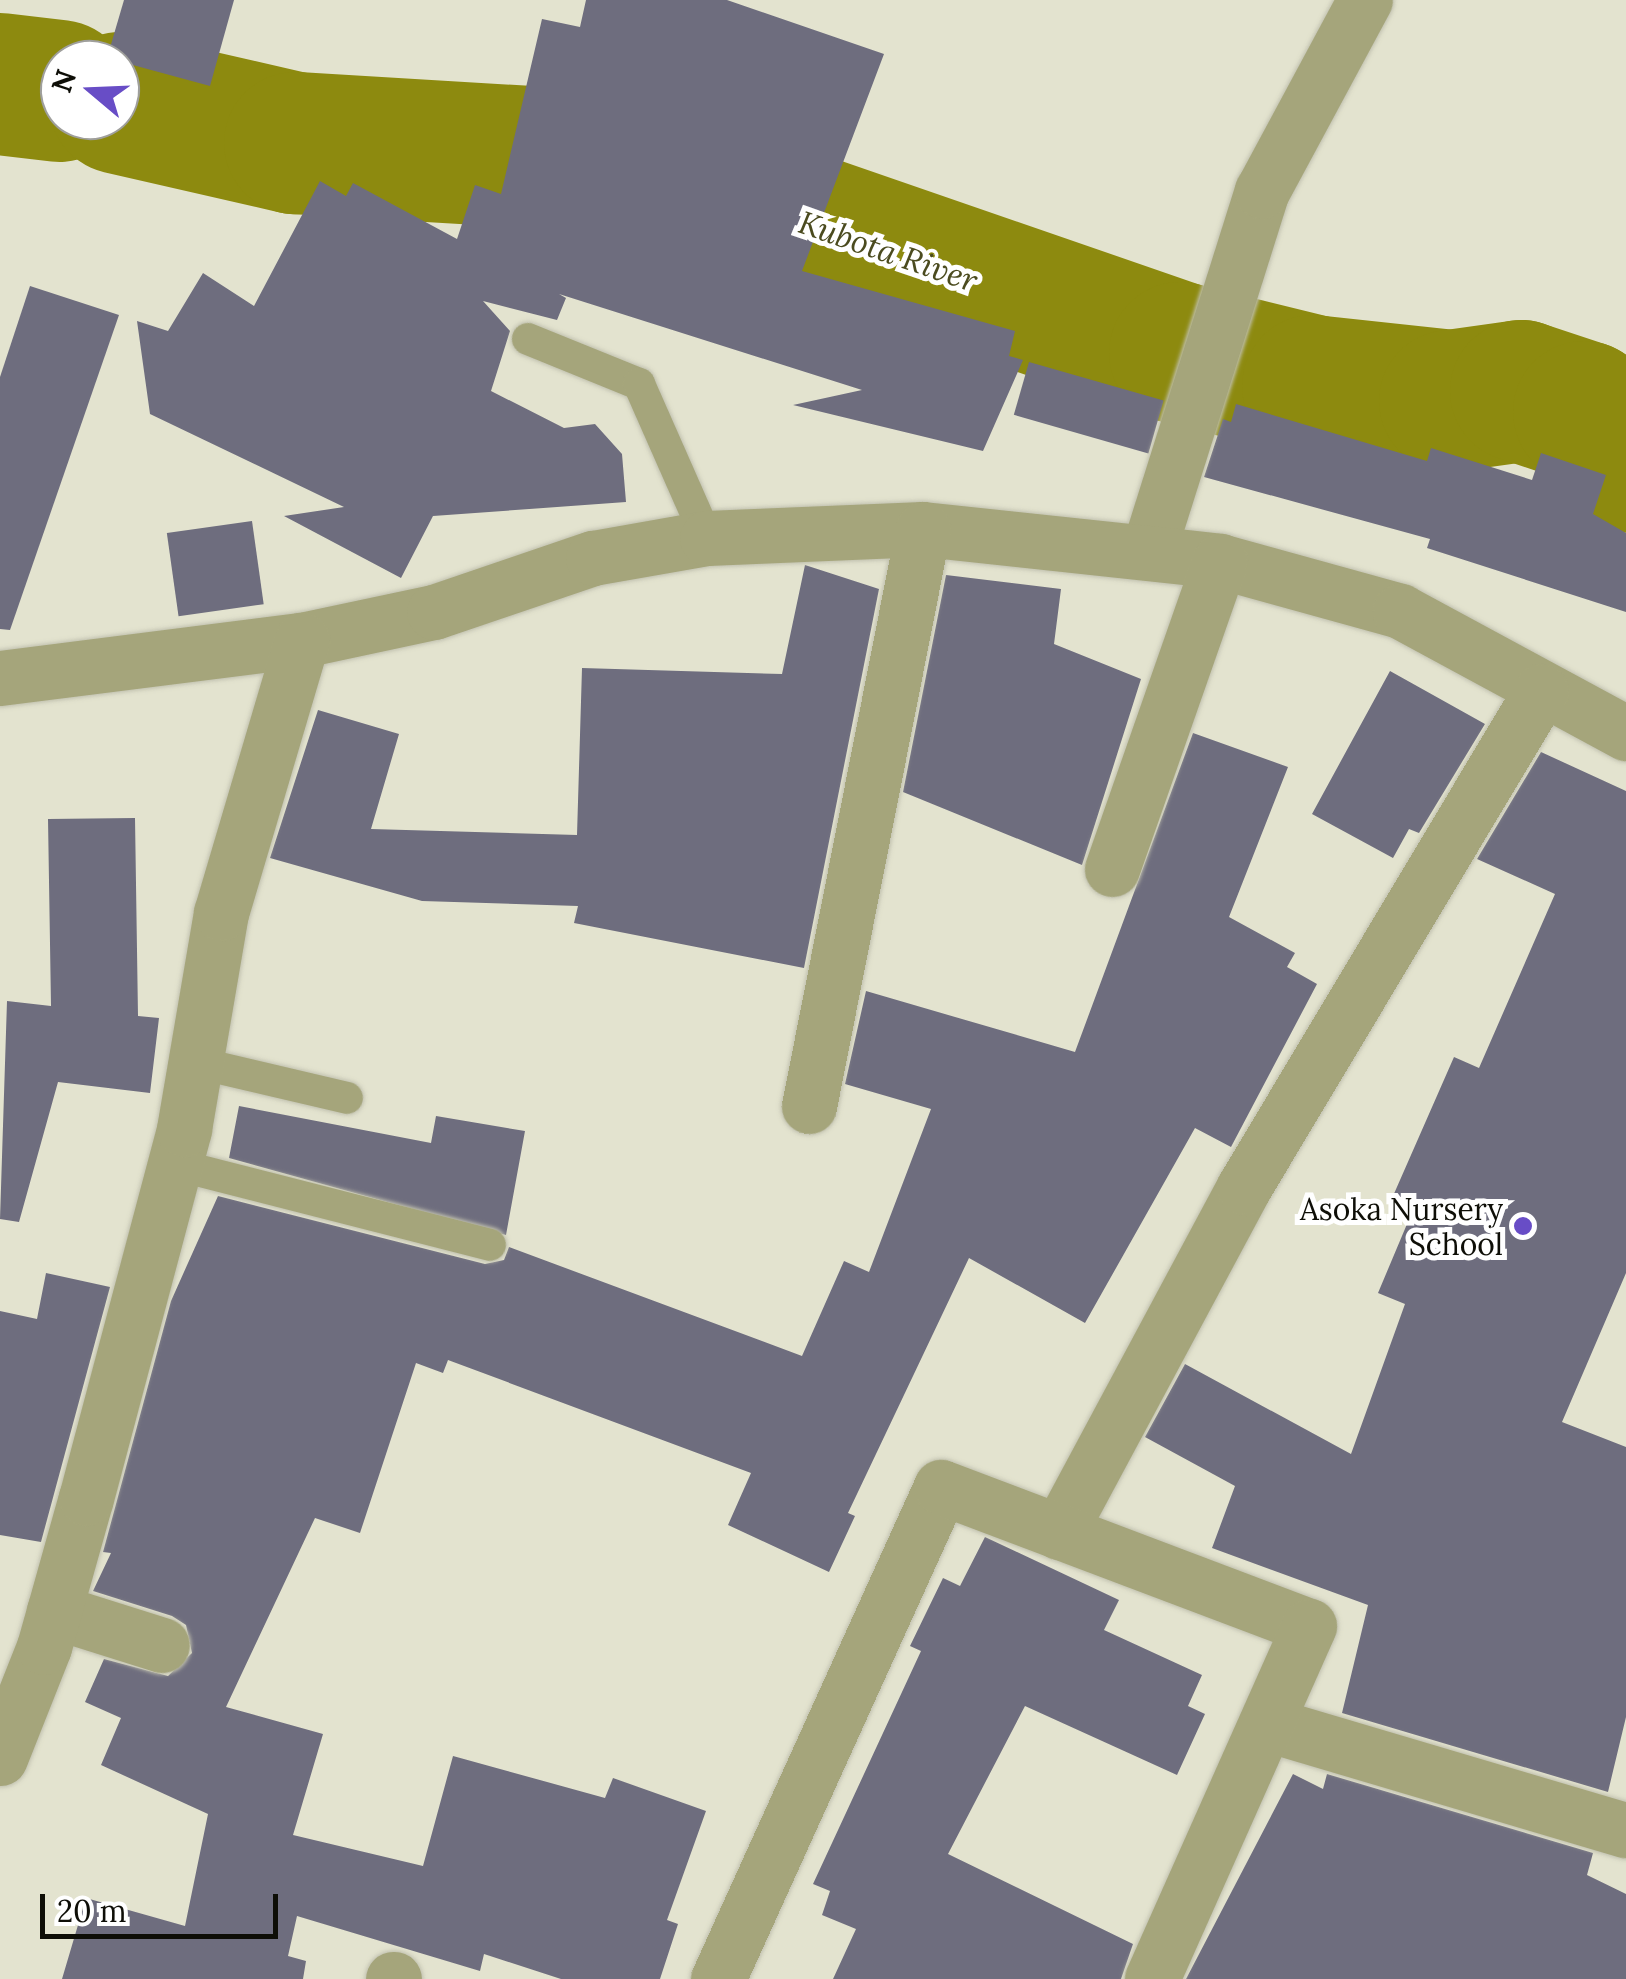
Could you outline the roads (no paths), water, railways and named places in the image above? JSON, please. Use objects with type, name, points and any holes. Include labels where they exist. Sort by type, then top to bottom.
[{"type":"street","points":[[1148,552],[1262,191],[1320,72],[1365,0]]},
{"type":"street","points":[[809,1106],[923,529]]},
{"type":"street","points":[[0,678],[302,640],[434,612],[593,558],[707,538],[923,529],[1220,560],[1400,611],[1626,733]]},
{"type":"street","points":[[1112,869],[1220,560]]},
{"type":"street","points":[[0,1758],[54,1610],[173,1164],[221,912],[302,640]]},
{"type":"street","points":[[1059,1532],[1244,1187],[1541,690]]},
{"type":"street","points":[[718,1979],[941,1487],[1309,1626],[1152,1979]]},
{"type":"street","points":[[54,1610],[162,1645]]},
{"type":"street","points":[[1267,1724],[1626,1830]]},
{"type":"lane","points":[[528,340],[639,384],[707,538]]},
{"type":"lane","points":[[194,1062],[348,1098]]},
{"type":"lane","points":[[173,1164],[490,1245]]},
{"type":"waterway","name":"Kubota River","points":[[0,84],[40,89]]},
{"type":"waterway","name":"Kubota River","points":[[140,108],[295,143],[630,163],[1180,353],[1313,386],[1450,401],[1521,391],[1584,412],[1626,462]]},
{"type":"place","name":"Asoka Nursery School","points":[[1523,1226]]}]
